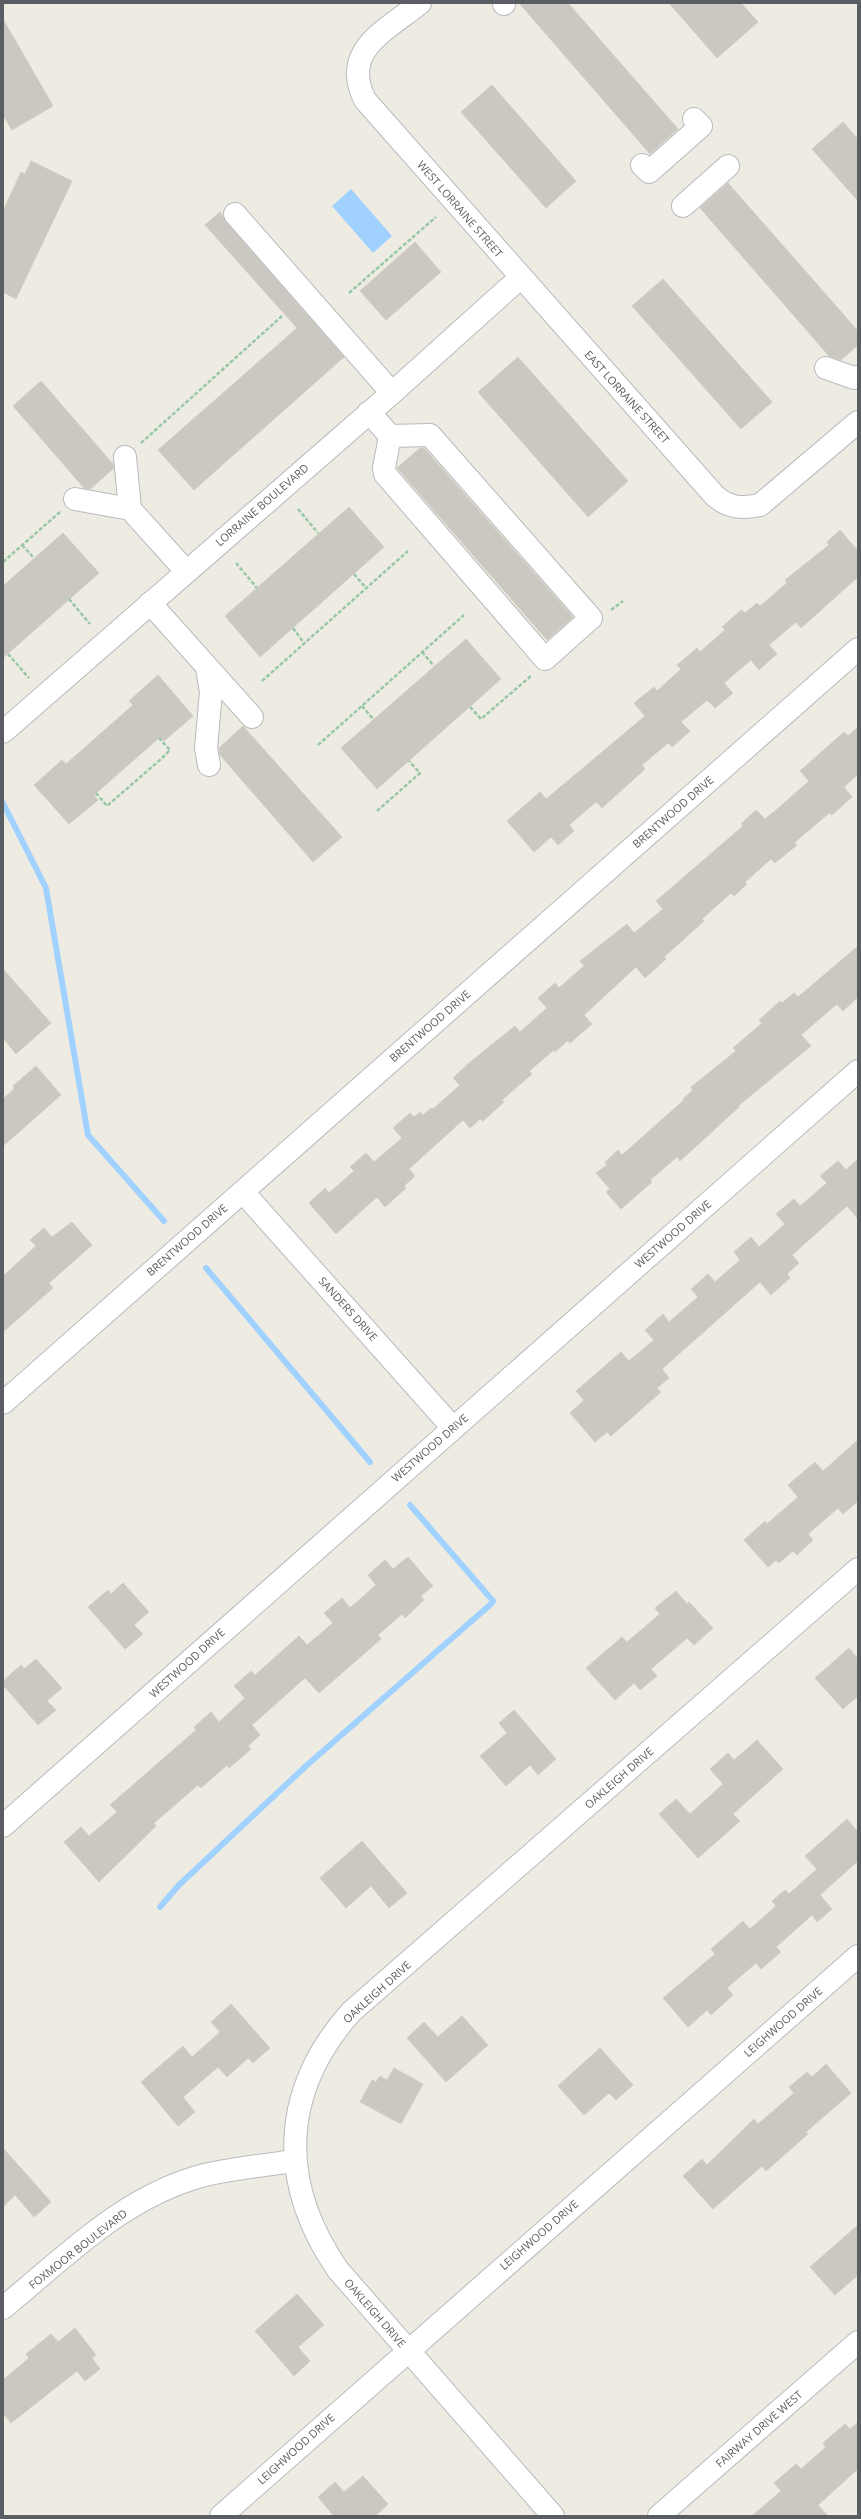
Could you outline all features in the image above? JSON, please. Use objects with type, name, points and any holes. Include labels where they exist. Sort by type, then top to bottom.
[{"type":"street","name":"WEST LORRAINE STREET","points":[[420,3],[370,44],[361,54],[356,69],[357,84],[365,100],[521,277]]},
{"type":"street","points":[[642,165],[649,172],[701,126],[694,118]]},
{"type":"street","points":[[684,206],[728,166]]},
{"type":"street","points":[[235,214],[392,393]]},
{"type":"street","name":"LORRAINE BOULEVARD","points":[[3,732],[392,393],[521,277]]},
{"type":"street","name":"EAST LORRAINE STREET","points":[[521,277],[714,496],[722,502],[740,508],[760,505],[858,422]]},
{"type":"street","points":[[826,368],[854,378],[858,377]]},
{"type":"street","points":[[369,412],[390,436]]},
{"type":"street","points":[[430,434],[591,618],[545,659],[385,474],[384,468],[390,436],[430,434]]},
{"type":"street","points":[[125,456],[130,509],[186,572]]},
{"type":"street","points":[[75,500],[130,509]]},
{"type":"street","points":[[150,603],[252,717]]},
{"type":"street","name":"BRENTWOOD DRIVE","points":[[3,1403],[858,649]]},
{"type":"street","points":[[207,668],[211,692],[206,748],[209,765]]},
{"type":"street","name":"WESTWOOD DRIVE","points":[[3,1826],[858,1071]]},
{"type":"street","name":"SANDERS DRIVE","points":[[243,1192],[453,1428]]},
{"type":"street","name":"OAKLEIGH DRIVE","points":[[553,2516],[338,2270],[321,2246],[304,2207],[295,2161],[297,2121],[308,2079],[337,2029],[352,2012],[858,1568]]},
{"type":"street","name":"LEIGHWOOD DRIVE","points":[[221,2516],[407,2350],[858,1956]]},
{"type":"street","name":"FOXMOOR BOULEVARD","points":[[3,2308],[102,2226],[136,2203],[165,2189],[204,2175],[295,2161]]},
{"type":"street","name":"FAIRWAY DRIVE WEST","points":[[659,2516],[858,2342]]},
{"type":"path","points":[[349,293],[436,217]]},
{"type":"path","points":[[145,438],[282,316]]},
{"type":"path","points":[[298,509],[318,533]]},
{"type":"path","points":[[3,562],[56,516]]},
{"type":"path","points":[[22,545],[34,558]]},
{"type":"path","points":[[262,681],[408,551]]},
{"type":"path","points":[[236,563],[257,588]]},
{"type":"path","points":[[354,574],[366,588]]},
{"type":"path","points":[[69,600],[90,624]]},
{"type":"path","points":[[318,745],[464,615]]},
{"type":"path","points":[[292,628],[304,643]]},
{"type":"path","points":[[422,652],[434,666]]},
{"type":"path","points":[[8,654],[29,678]]},
{"type":"path","points":[[470,707],[481,719],[534,673]]},
{"type":"path","points":[[362,706],[374,720]]},
{"type":"path","points":[[96,793],[107,806],[170,750],[159,738]]},
{"type":"path","points":[[377,811],[420,773],[409,761]]},
{"type":"water","points":[[351,189],[392,236],[373,253],[332,206]]},
{"type":"building","points":[[519,3],[568,3],[678,129],[650,154]]},
{"type":"building","points":[[669,3],[741,3],[758,22],[717,58]]},
{"type":"building","points":[[3,19],[53,106],[12,130],[3,115]]},
{"type":"building","points":[[492,85],[576,181],[546,208],[461,112]]},
{"type":"building","points":[[843,122],[858,139],[858,201],[812,149]]},
{"type":"building","points":[[31,161],[72,181],[16,299],[3,292],[3,211],[21,172],[25,174]]},
{"type":"building","points":[[728,183],[858,331],[858,345],[841,360],[829,356],[700,208]]},
{"type":"building","points":[[220,212],[226,222],[344,357],[194,490],[158,450],[297,328],[205,225]]},
{"type":"building","points":[[415,242],[441,272],[386,320],[360,291]]},
{"type":"building","points":[[663,279],[772,402],[741,429],[632,306]]},
{"type":"building","points":[[518,357],[628,481],[588,517],[478,392]]},
{"type":"building","points":[[41,381],[113,464],[114,468],[90,489],[84,488],[13,406]]},
{"type":"building","points":[[420,448],[424,448],[573,617],[547,640],[397,468]]},
{"type":"building","points":[[349,507],[384,547],[260,657],[225,616]]},
{"type":"building","points":[[840,530],[858,551],[858,577],[801,628],[796,622],[769,645],[777,654],[759,670],[751,660],[724,683],[733,693],[715,708],[707,700],[681,722],[690,731],[672,747],[668,743],[642,765],[645,769],[602,808],[596,802],[569,825],[574,831],[558,845],[551,837],[534,852],[507,821],[540,792],[546,799],[645,716],[634,703],[654,687],[657,691],[681,669],[677,665],[697,648],[700,652],[725,630],[722,627],[741,610],[745,613],[757,603],[760,606],[787,583],[785,580],[829,545],[827,542]]},
{"type":"building","points":[[63,533],[99,573],[3,658],[3,586]]},
{"type":"building","points":[[466,639],[501,679],[377,789],[341,748]]},
{"type":"building","points":[[158,675],[193,716],[164,741],[160,737],[94,795],[98,800],[69,824],[34,785],[62,760],[66,764],[133,705],[129,701]]},
{"type":"building","points":[[243,726],[342,837],[313,862],[220,755],[219,748]]},
{"type":"building","points":[[858,727],[858,774],[844,787],[852,797],[832,815],[829,813],[794,843],[797,845],[775,863],[771,859],[745,882],[747,884],[734,896],[731,893],[702,919],[704,921],[664,957],[666,959],[645,978],[636,967],[584,1015],[592,1024],[570,1043],[567,1041],[529,1071],[532,1074],[502,1100],[504,1102],[483,1121],[480,1119],[470,1128],[463,1120],[409,1169],[415,1176],[404,1186],[406,1188],[385,1207],[377,1197],[336,1234],[309,1203],[325,1188],[329,1193],[354,1171],[350,1167],[366,1153],[374,1162],[402,1138],[393,1128],[410,1113],[414,1117],[420,1112],[423,1115],[431,1108],[433,1109],[460,1085],[453,1078],[469,1063],[515,1026],[520,1032],[547,1008],[538,998],[555,983],[559,988],[584,966],[580,961],[627,924],[634,933],[663,909],[656,901],[743,826],[741,824],[756,810],[765,819],[782,805],[809,781],[800,771],[844,732],[848,736]]},
{"type":"building","points":[[858,946],[858,997],[843,1011],[837,1004],[801,1035],[811,1046],[738,1106],[739,1107],[680,1161],[677,1157],[650,1180],[652,1182],[621,1209],[606,1192],[610,1189],[596,1173],[607,1165],[605,1162],[618,1150],[622,1155],[684,1100],[683,1099],[693,1090],[691,1087],[736,1051],[733,1048],[762,1023],[759,1020],[780,1001],[782,1003],[794,993],[798,997]]},
{"type":"building","points":[[3,969],[51,1023],[16,1054],[3,1038]]},
{"type":"building","points":[[36,1066],[61,1095],[3,1146],[3,1099],[14,1089],[13,1086]]},
{"type":"building","points":[[858,1159],[858,1219],[847,1206],[792,1255],[799,1263],[787,1274],[790,1278],[771,1295],[760,1282],[662,1369],[669,1378],[657,1388],[661,1392],[611,1436],[607,1432],[595,1442],[570,1413],[584,1400],[576,1391],[621,1352],[629,1361],[654,1340],[645,1330],[663,1314],[669,1322],[698,1297],[691,1289],[708,1274],[715,1282],[740,1260],[734,1252],[751,1237],[759,1247],[785,1224],[776,1214],[794,1199],[800,1206],[827,1183],[820,1176],[838,1161],[846,1170]]},
{"type":"building","points":[[72,1222],[92,1245],[49,1283],[53,1288],[3,1332],[3,1276],[36,1246],[30,1240],[44,1228],[52,1237]]},
{"type":"building","points":[[858,1440],[858,1501],[843,1514],[838,1508],[808,1534],[813,1540],[797,1555],[793,1551],[779,1563],[776,1560],[768,1567],[744,1540],[765,1521],[767,1524],[798,1497],[788,1485],[815,1462],[823,1471]]},
{"type":"building","points":[[408,1557],[433,1586],[421,1596],[424,1600],[405,1618],[402,1614],[378,1635],[381,1639],[319,1693],[305,1678],[252,1725],[260,1735],[248,1746],[251,1749],[229,1768],[227,1765],[201,1788],[198,1785],[154,1823],[156,1826],[99,1882],[64,1842],[81,1827],[89,1836],[117,1812],[110,1805],[196,1730],[194,1727],[211,1712],[219,1722],[245,1698],[234,1686],[251,1671],[255,1675],[299,1636],[307,1645],[333,1623],[324,1613],[342,1598],[350,1608],[376,1585],[368,1575],[385,1560],[393,1569]]},
{"type":"building","points":[[123,1583],[149,1612],[134,1625],[143,1634],[125,1649],[88,1607],[108,1590],[111,1594]]},
{"type":"building","points":[[676,1591],[687,1604],[689,1602],[713,1628],[694,1645],[687,1638],[651,1669],[657,1676],[640,1690],[634,1683],[615,1700],[586,1668],[622,1637],[627,1642],[660,1614],[655,1608]]},
{"type":"building","points":[[849,1648],[858,1659],[858,1696],[843,1709],[815,1678]]},
{"type":"building","points":[[36,1659],[62,1688],[47,1701],[56,1710],[38,1725],[3,1685],[3,1681],[21,1665],[24,1669]]},
{"type":"building","points":[[514,1710],[556,1759],[538,1775],[530,1765],[506,1786],[480,1756],[507,1733],[499,1723]]},
{"type":"building","points":[[757,1740],[783,1769],[733,1814],[740,1821],[698,1858],[659,1814],[676,1799],[690,1814],[723,1784],[710,1769],[728,1753],[734,1760]]},
{"type":"building","points":[[847,1819],[858,1832],[858,1861],[820,1895],[832,1909],[817,1922],[812,1915],[776,1947],[781,1952],[761,1969],[756,1963],[727,1988],[733,1995],[711,2015],[707,2010],[688,2027],[663,1998],[715,1954],[711,1949],[743,1921],[750,1929],[776,1906],[772,1901],[785,1890],[789,1894],[817,1869],[805,1856]]},
{"type":"building","points":[[362,1841],[407,1893],[389,1908],[371,1886],[346,1908],[320,1878]]},
{"type":"building","points":[[231,2004],[270,2048],[253,2063],[248,2058],[227,2077],[218,2067],[183,2097],[195,2112],[178,2126],[141,2082],[183,2046],[192,2057],[220,2032],[211,2022]]},
{"type":"building","points":[[462,2016],[488,2045],[446,2082],[407,2038],[424,2022],[438,2037]]},
{"type":"building","points":[[600,2048],[633,2085],[616,2100],[609,2093],[584,2115],[558,2086]]},
{"type":"building","points":[[826,2064],[851,2093],[806,2132],[808,2134],[766,2171],[762,2166],[713,2209],[683,2176],[702,2159],[707,2165],[754,2119],[758,2124],[794,2093],[789,2087],[807,2072],[812,2077]]},
{"type":"building","points":[[394,2068],[423,2084],[401,2124],[360,2102],[372,2080],[376,2082],[380,2076],[387,2080]]},
{"type":"building","points":[[3,2148],[51,2202],[34,2217],[15,2195],[3,2207]]},
{"type":"building","points":[[858,2225],[858,2275],[835,2295],[810,2267]]},
{"type":"building","points":[[297,2294],[324,2325],[298,2347],[310,2361],[294,2376],[255,2331]]},
{"type":"building","points":[[75,2328],[96,2355],[92,2358],[100,2369],[85,2381],[77,2371],[11,2423],[3,2413],[3,2380],[29,2358],[26,2354],[51,2334],[58,2342]]},
{"type":"building","points":[[858,2422],[858,2469],[818,2505],[828,2516],[752,2516],[781,2491],[774,2483],[796,2464],[801,2469],[826,2447],[823,2443],[845,2424],[850,2429]]},
{"type":"building","points":[[363,2476],[388,2504],[375,2516],[334,2516],[318,2497],[335,2482],[344,2492]]},
{"type":"waterway","points":[[3,803],[46,888],[88,1135],[164,1221]]},
{"type":"waterway","points":[[206,1268],[370,1462]]},
{"type":"waterway","points":[[160,1907],[179,1885],[306,1766],[493,1601],[410,1505]]}]
